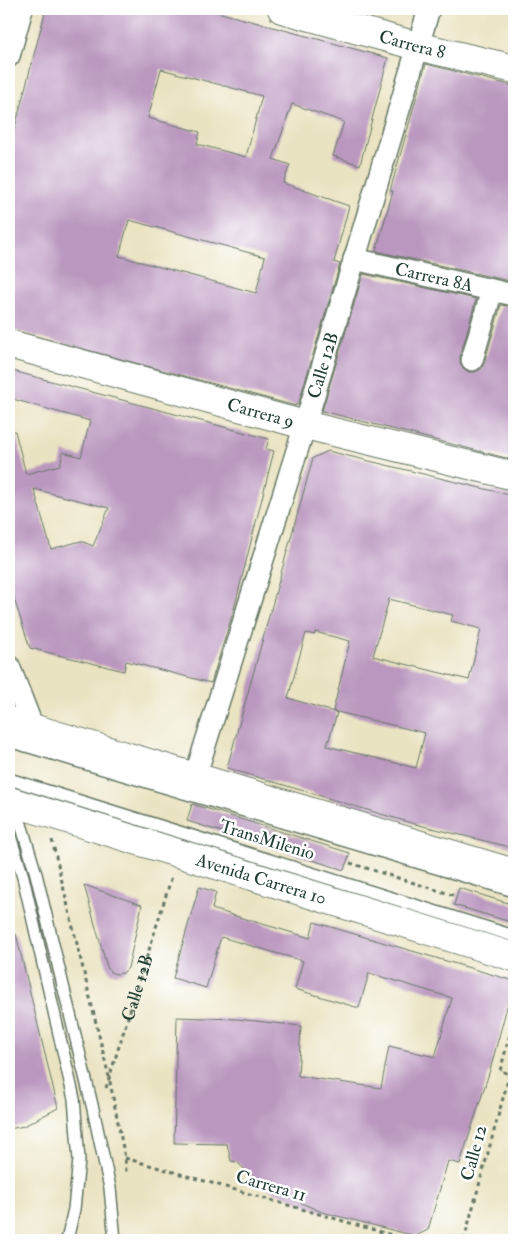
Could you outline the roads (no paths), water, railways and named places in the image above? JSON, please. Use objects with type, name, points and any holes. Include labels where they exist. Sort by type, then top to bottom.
[{"type":"main road","name":"Carrera 8","points":[[282,9],[417,46],[514,69]]},
{"type":"main road","name":"Carrera 9","points":[[9,344],[305,425],[514,476]]},
{"type":"main road","points":[[21,724],[514,873]]},
{"type":"main road","name":"Avenida Carrera 10","points":[[10,792],[179,853],[514,957]]},
{"type":"street","points":[[9,56],[22,9]]},
{"type":"street","name":"Calle 12B","points":[[195,777],[305,425],[429,9]]},
{"type":"street","name":"Carrera 8A","points":[[354,260],[514,295]]},
{"type":"street","points":[[472,360],[492,290]]},
{"type":"street","points":[[9,666],[21,724]]},
{"type":"lane","name":"TransMilenio","points":[[9,741],[514,891]]},
{"type":"lane","name":"TransMilenio","points":[[10,792],[514,936]]},
{"type":"lane","points":[[10,792],[36,874],[96,1122],[110,1188],[115,1240]]},
{"type":"lane","points":[[9,833],[23,877],[74,1099],[79,1160],[74,1208],[67,1240]]}]
